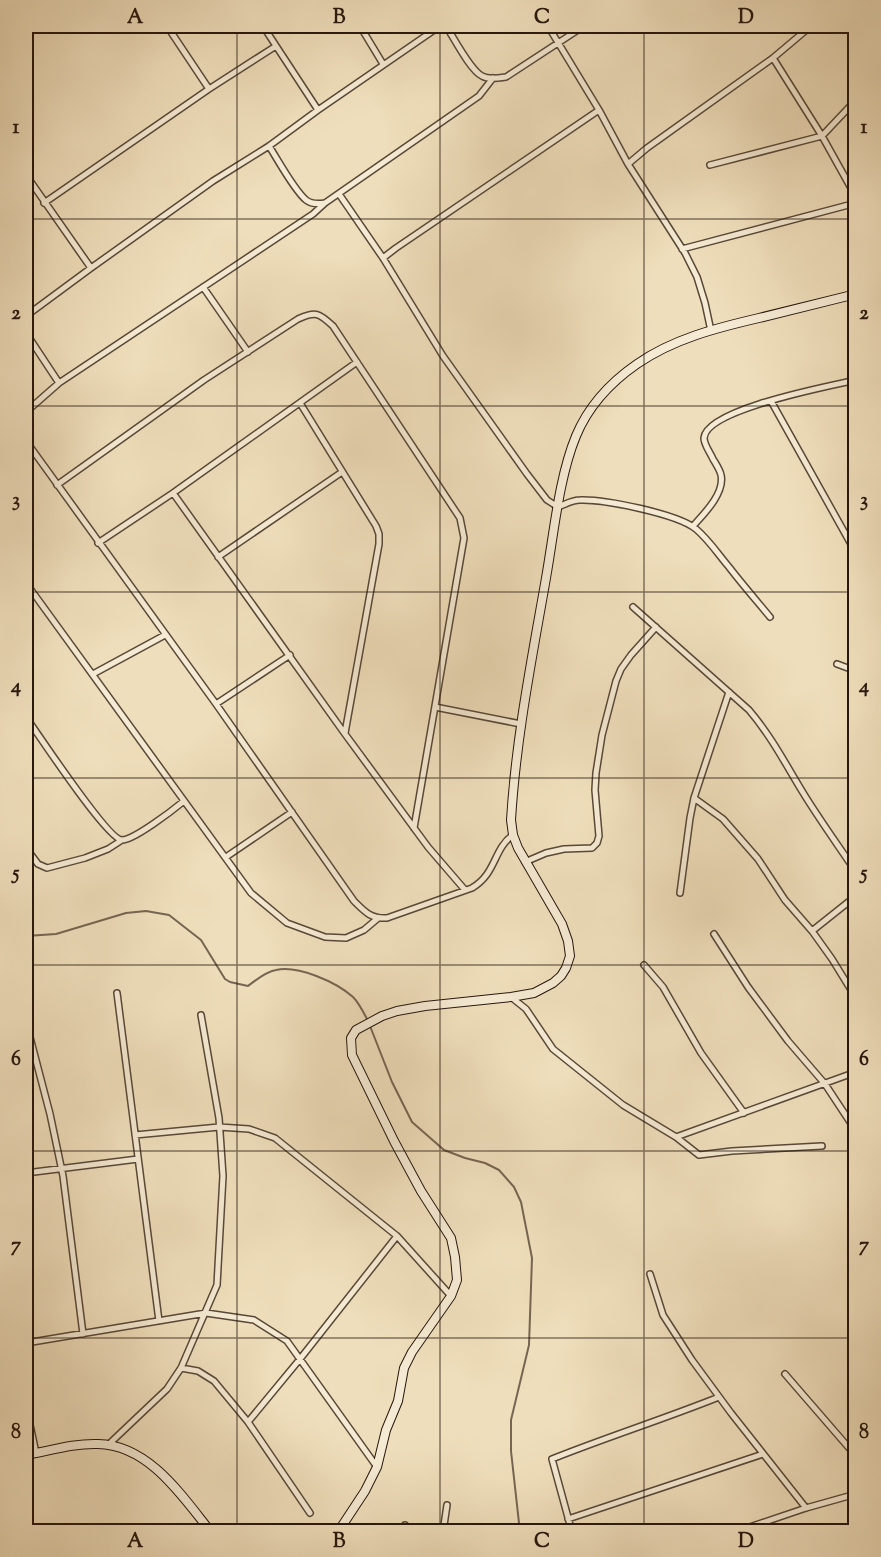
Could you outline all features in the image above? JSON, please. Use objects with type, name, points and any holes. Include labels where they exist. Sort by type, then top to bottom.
[{"type":"street","points":[[167,26],[209,89]]},
{"type":"street","points":[[263,26],[318,110]]},
{"type":"street","points":[[360,26],[383,64]]},
{"type":"street","points":[[26,316],[213,181],[269,146],[440,26]]},
{"type":"street","points":[[446,26],[469,63],[482,76],[493,78],[506,77],[584,26]]},
{"type":"street","points":[[548,26],[697,277],[711,331]]},
{"type":"street","points":[[796,26],[804,32]]},
{"type":"street","points":[[628,164],[773,58],[811,26]]},
{"type":"street","points":[[44,203],[209,89],[276,46]]},
{"type":"street","points":[[773,58],[822,136],[855,197]]},
{"type":"street","points":[[26,412],[59,383],[303,220],[480,96],[493,78]]},
{"type":"street","points":[[710,165],[822,136],[855,100]]},
{"type":"street","points":[[383,258],[599,110]]},
{"type":"street","points":[[269,146],[306,200],[318,204],[326,203]]},
{"type":"street","points":[[26,175],[91,268]]},
{"type":"street","points":[[339,194],[383,258],[443,356],[527,474],[547,500],[558,507]]},
{"type":"street","points":[[682,249],[855,202]]},
{"type":"street","points":[[203,287],[248,352]]},
{"type":"street","points":[[338,1532],[365,1491],[377,1467],[386,1430],[398,1401],[404,1368],[412,1352],[451,1296],[457,1280],[451,1238],[421,1191],[360,1074],[352,1055],[351,1038],[356,1030],[397,1011],[534,993],[561,976],[570,956],[562,924],[525,862],[513,835],[511,820],[521,724],[558,507],[576,435],[591,409],[610,385],[634,365],[658,350],[711,331],[855,294]]},
{"type":"street","points":[[57,485],[204,380],[298,319],[309,314],[322,315],[333,326],[357,362],[460,518],[462,526],[464,538],[414,828]]},
{"type":"street","points":[[26,333],[59,383]]},
{"type":"street","points":[[98,543],[173,493],[357,362]]},
{"type":"street","points":[[693,526],[714,501],[722,477],[705,444],[704,436],[709,427],[738,411],[854,382]]},
{"type":"street","points":[[771,401],[855,553]]},
{"type":"street","points":[[300,403],[379,534],[345,734]]},
{"type":"street","points":[[26,441],[216,704],[354,901],[377,919]]},
{"type":"street","points":[[218,557],[342,472]]},
{"type":"street","points":[[173,493],[414,828],[465,890]]},
{"type":"street","points":[[558,507],[572,501],[583,500],[614,503],[684,521],[706,538],[770,617]]},
{"type":"street","points":[[26,583],[251,893],[287,923],[325,937],[346,938],[364,930],[377,919],[387,918],[482,882],[502,847],[513,835]]},
{"type":"street","points":[[633,607],[729,692],[762,725],[855,872]]},
{"type":"street","points":[[525,862],[564,849],[592,848],[597,843],[599,836],[595,790],[596,772],[602,735],[616,681],[631,655],[656,627]]},
{"type":"street","points":[[93,674],[165,634]]},
{"type":"street","points":[[216,704],[290,655]]},
{"type":"street","points":[[837,664],[855,671]]},
{"type":"street","points":[[680,893],[694,798],[729,692]]},
{"type":"street","points":[[435,707],[521,724]]},
{"type":"street","points":[[26,717],[98,819],[112,835],[122,840]]},
{"type":"street","points":[[694,798],[723,819],[758,859],[785,900],[812,931],[832,959],[855,998]]},
{"type":"street","points":[[26,848],[38,864],[47,868],[85,858],[143,831],[184,801]]},
{"type":"street","points":[[226,857],[291,812]]},
{"type":"street","points":[[812,931],[855,896]]},
{"type":"street","points":[[714,934],[748,987],[788,1041],[825,1084],[855,1131]]},
{"type":"street","points":[[644,965],[663,987],[701,1053],[744,1113]]},
{"type":"street","points":[[117,993],[159,1321]]},
{"type":"street","points":[[511,997],[526,1009],[553,1049],[623,1105],[676,1137],[699,1155],[822,1146]]},
{"type":"street","points":[[108,1445],[167,1389],[181,1368],[217,1285],[223,1176],[219,1127],[201,1015]]},
{"type":"street","points":[[26,1022],[62,1169],[82,1334]]},
{"type":"street","points":[[676,1137],[855,1072]]},
{"type":"street","points":[[135,1135],[219,1127],[249,1129],[275,1138],[397,1236],[451,1296]]},
{"type":"street","points":[[26,1173],[138,1160]]},
{"type":"street","points":[[248,1422],[397,1236]]},
{"type":"street","points":[[650,1274],[663,1315],[692,1360],[806,1508]]},
{"type":"street","points":[[26,1343],[206,1313],[254,1320],[288,1341],[377,1467]]},
{"type":"street","points":[[181,1368],[198,1371],[214,1381],[248,1422],[310,1514]]},
{"type":"street","points":[[785,1374],[855,1456]]},
{"type":"street","points":[[572,1532],[552,1459],[719,1397]]},
{"type":"street","points":[[26,1406],[36,1454]]},
{"type":"street","points":[[26,1455],[97,1444],[129,1451],[157,1469],[211,1532]]},
{"type":"street","points":[[568,1519],[763,1454]]},
{"type":"street","points":[[735,1532],[855,1494]]},
{"type":"street","points":[[443,1532],[447,1505]]},
{"type":"waterway","points":[[26,936],[56,934],[126,913],[146,911],[169,915],[201,940],[225,979],[230,982],[248,986],[264,974],[276,970],[306,972],[346,991],[359,1005],[368,1021]]},
{"type":"waterway","points":[[370,1026],[392,1082],[412,1122],[444,1150],[499,1170],[514,1187],[521,1202],[532,1258],[529,1345],[511,1420],[511,1451],[520,1532]]}]
